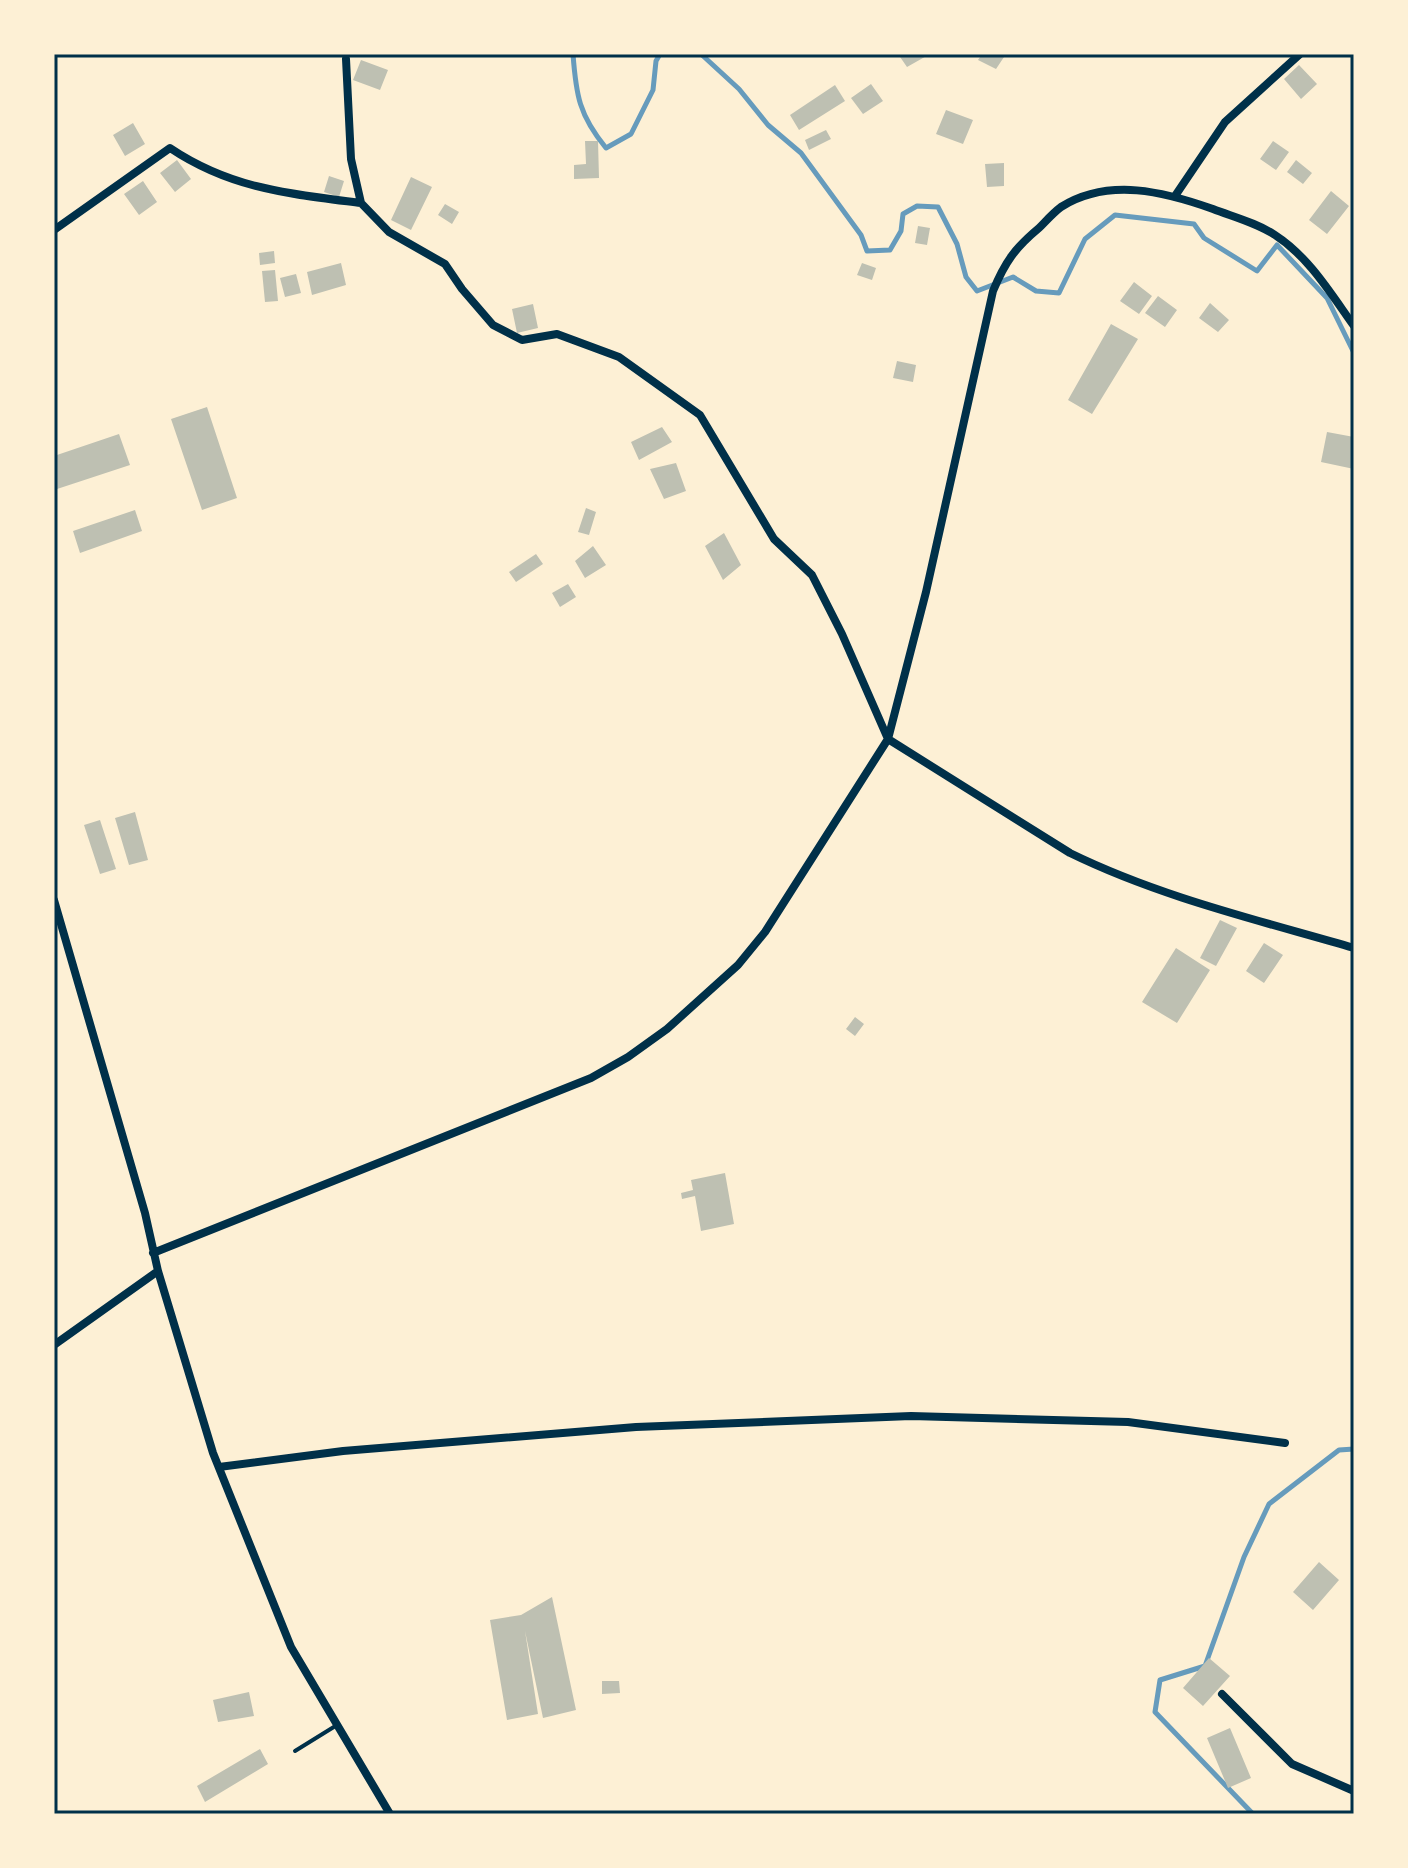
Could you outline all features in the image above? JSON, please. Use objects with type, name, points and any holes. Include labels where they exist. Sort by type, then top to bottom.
[{"type":"street","points":[[1175,196],[1225,122],[1300,54]]},
{"type":"street","points":[[346,59],[351,159],[361,203],[389,232],[445,264],[493,325],[522,340],[557,334],[619,357],[700,415],[774,539],[812,575],[842,634],[888,739],[1070,853],[1098,867],[1162,892],[1354,948]]},
{"type":"street","points":[[54,230],[170,148],[198,167],[228,178],[282,193],[361,203]]},
{"type":"street","points":[[153,1253],[591,1078],[628,1057],[705,996],[738,965],[765,932],[888,739],[926,592],[993,291],[1004,263],[1062,207],[1092,194],[1121,189],[1175,196],[1274,234],[1300,254],[1354,326]]},
{"type":"street","points":[[54,900],[145,1213],[158,1271],[219,1467],[291,1647],[390,1814]]},
{"type":"street","points":[[54,1345],[158,1271]]},
{"type":"street","points":[[219,1467],[343,1451],[636,1427],[911,1416],[1128,1422],[1285,1443]]},
{"type":"street","points":[[1222,1694],[1292,1764],[1354,1791]]},
{"type":"lane","points":[[295,1751],[338,1724]]},
{"type":"building","points":[[898,54],[930,54],[907,67]]},
{"type":"building","points":[[982,54],[1006,54],[996,69],[978,60]]},
{"type":"building","points":[[361,60],[388,70],[380,90],[353,80]]},
{"type":"building","points":[[1299,65],[1317,84],[1301,99],[1284,79]]},
{"type":"building","points":[[871,84],[883,101],[863,114],[851,98]]},
{"type":"building","points":[[835,85],[845,101],[799,130],[790,115]]},
{"type":"building","points":[[946,110],[973,120],[963,144],[936,134]]},
{"type":"building","points":[[133,123],[145,144],[125,156],[113,135]]},
{"type":"building","points":[[826,130],[831,139],[809,150],[805,140]]},
{"type":"building","points":[[585,141],[598,141],[599,178],[574,179],[574,165],[586,164]]},
{"type":"building","points":[[1273,141],[1289,152],[1276,170],[1260,159]]},
{"type":"building","points":[[177,160],[191,179],[175,192],[160,173]]},
{"type":"building","points":[[1296,160],[1312,173],[1303,184],[1287,172]]},
{"type":"building","points":[[1004,163],[1004,186],[987,187],[985,164]]},
{"type":"building","points":[[329,176],[344,181],[339,197],[324,192]]},
{"type":"building","points":[[411,177],[432,187],[411,230],[391,220]]},
{"type":"building","points":[[143,181],[157,202],[139,215],[124,194]]},
{"type":"building","points":[[1331,191],[1349,206],[1327,234],[1309,220]]},
{"type":"building","points":[[445,204],[459,212],[452,224],[438,215]]},
{"type":"building","points":[[918,226],[930,228],[927,245],[915,243]]},
{"type":"building","points":[[274,251],[275,263],[260,265],[259,253]]},
{"type":"building","points":[[341,263],[346,285],[312,295],[307,272]]},
{"type":"building","points":[[862,263],[876,268],[872,280],[857,275]]},
{"type":"building","points":[[275,270],[278,301],[265,302],[262,271]]},
{"type":"building","points":[[296,274],[301,293],[285,297],[280,278]]},
{"type":"building","points":[[1134,282],[1152,296],[1139,314],[1120,301]]},
{"type":"building","points":[[1158,296],[1177,310],[1165,327],[1145,313]]},
{"type":"building","points":[[1210,303],[1229,320],[1218,332],[1199,318]]},
{"type":"building","points":[[533,304],[538,328],[517,333],[512,309]]},
{"type":"building","points":[[1111,324],[1138,339],[1092,414],[1068,400]]},
{"type":"building","points":[[897,361],[916,365],[913,382],[893,378]]},
{"type":"building","points":[[207,407],[237,498],[202,510],[171,419]]},
{"type":"building","points":[[662,427],[672,442],[639,460],[631,442]]},
{"type":"building","points":[[1327,432],[1354,437],[1354,469],[1321,462]]},
{"type":"building","points":[[119,434],[130,465],[54,490],[54,456]]},
{"type":"building","points":[[676,463],[686,491],[664,499],[650,469]]},
{"type":"building","points":[[586,508],[596,512],[589,535],[578,532]]},
{"type":"building","points":[[135,510],[142,531],[80,553],[73,531]]},
{"type":"building","points":[[724,533],[741,565],[723,580],[705,546]]},
{"type":"building","points":[[593,546],[606,565],[585,578],[575,561]]},
{"type":"building","points":[[536,554],[543,564],[516,582],[509,572]]},
{"type":"building","points":[[568,584],[576,597],[560,607],[552,593]]},
{"type":"building","points":[[135,812],[148,860],[129,865],[115,818]]},
{"type":"building","points":[[100,820],[116,869],[100,874],[84,825]]},
{"type":"building","points":[[1220,920],[1237,928],[1216,966],[1200,958]]},
{"type":"building","points":[[1264,943],[1283,955],[1264,983],[1246,971]]},
{"type":"building","points":[[1176,948],[1210,970],[1177,1023],[1142,1002]]},
{"type":"building","points":[[855,1017],[864,1024],[855,1036],[846,1029]]},
{"type":"building","points":[[725,1173],[734,1224],[701,1231],[695,1196],[682,1199],[681,1193],[693,1190],[691,1180]]},
{"type":"building","points":[[1319,1562],[1339,1580],[1313,1610],[1293,1592]]},
{"type":"building","points":[[552,1597],[576,1710],[543,1718],[525,1631],[538,1714],[507,1720],[490,1620],[521,1615]]},
{"type":"building","points":[[1209,1658],[1230,1676],[1203,1706],[1183,1688]]},
{"type":"building","points":[[602,1681],[619,1681],[620,1693],[602,1694]]},
{"type":"building","points":[[249,1692],[254,1716],[218,1722],[213,1700]]},
{"type":"building","points":[[1230,1728],[1251,1778],[1228,1788],[1207,1738]]},
{"type":"building","points":[[260,1749],[268,1764],[205,1802],[197,1786]]},
{"type":"waterway","points":[[573,54],[580,104],[606,148],[631,134],[653,90],[656,61],[660,54]]},
{"type":"waterway","points":[[701,54],[739,89],[768,125],[801,153],[861,235],[867,251],[890,250],[901,231],[903,214],[917,206],[938,207],[957,244],[966,277],[977,291],[1013,277],[1036,291],[1059,293],[1085,239],[1115,215],[1194,224],[1204,238],[1257,271],[1277,245],[1327,298],[1354,353]]},
{"type":"waterway","points":[[1253,1814],[1155,1712],[1160,1680],[1205,1666],[1244,1557],[1269,1504],[1339,1450],[1354,1449]]}]
